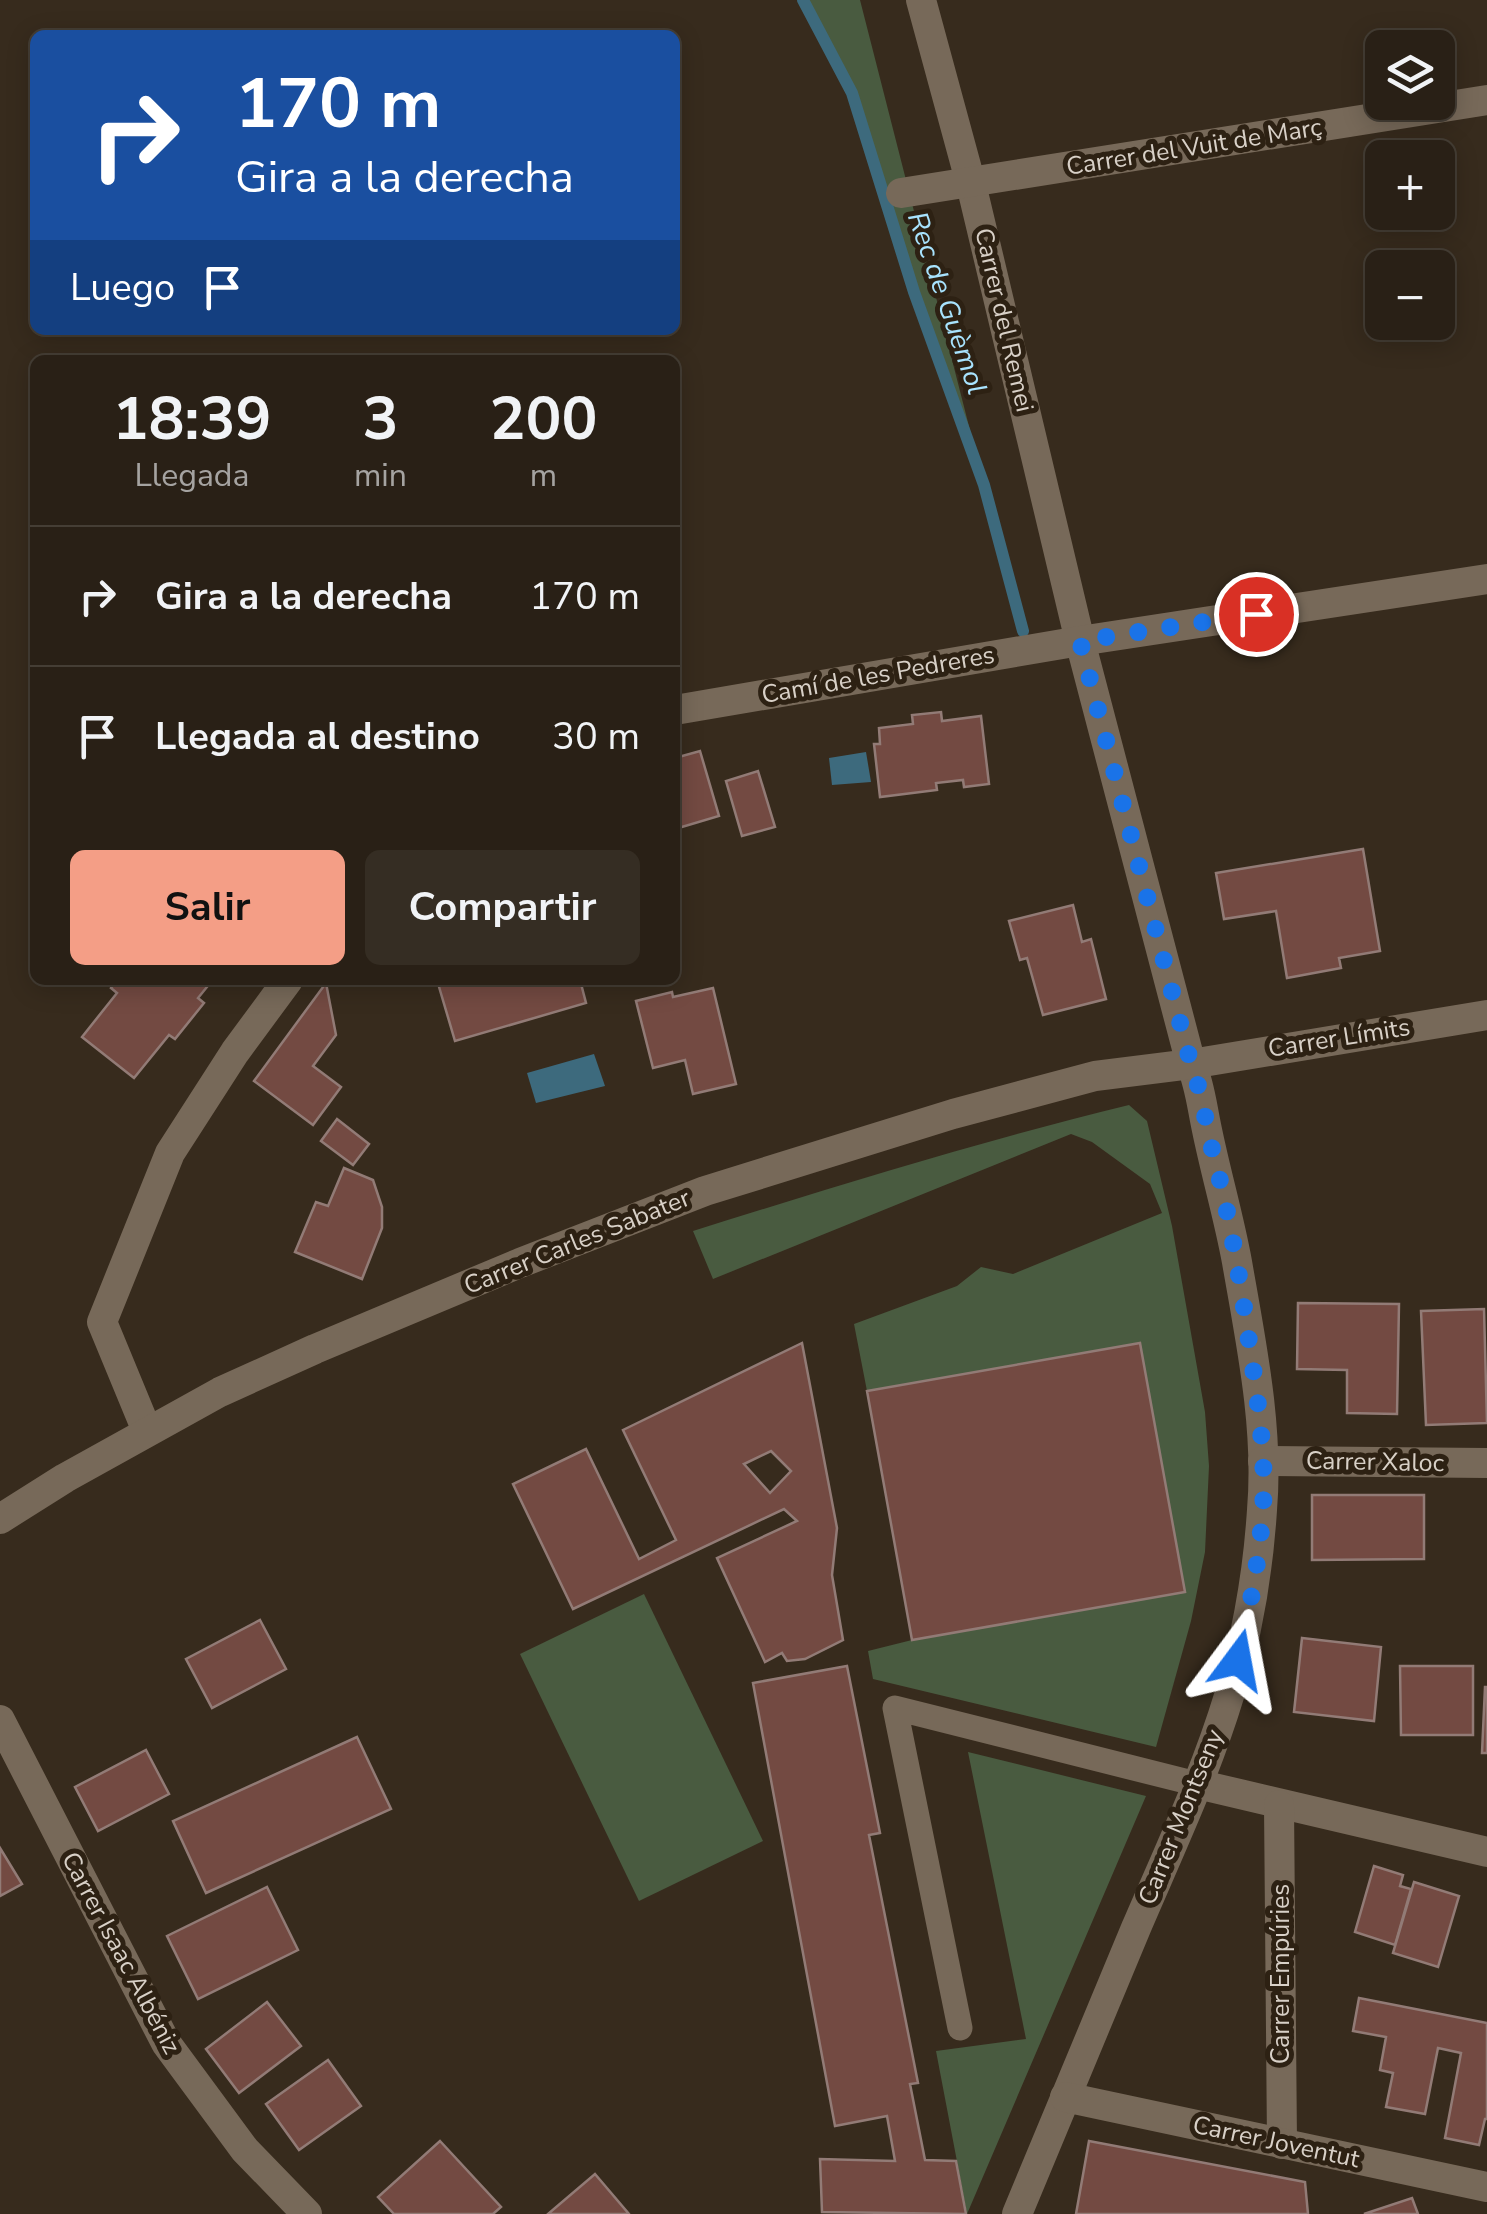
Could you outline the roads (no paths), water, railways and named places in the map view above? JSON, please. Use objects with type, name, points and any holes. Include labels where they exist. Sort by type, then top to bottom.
[{"type":"street","name":"Carrer del Remei","points":[[921,0],[972,184],[1080,641]]},
{"type":"street","name":"Carrer del Vuit de Març","points":[[901,193],[1487,100]]},
{"type":"street","name":"Camí de les Pedreres","points":[[680,709],[1080,641],[1487,579]]},
{"type":"street","name":"Carrer Montseny","points":[[1017,2214],[1197,1784],[1229,1696],[1247,1623],[1263,1507],[1255,1380],[1228,1210],[1080,641]]},
{"type":"street","points":[[147,1431],[102,1322],[170,1153],[235,1052],[284,985]]},
{"type":"street","name":"Carrer Límits","points":[[1191,1064],[1487,1014]]},
{"type":"street","name":"Carrer Carles Sabater","points":[[0,1520],[64,1478],[220,1392],[520,1263],[705,1191],[953,1114],[1095,1076],[1191,1064]]},
{"type":"street","name":"Carrer Xaloc","points":[[1263,1461],[1487,1463]]},
{"type":"street","points":[[960,2028],[895,1708],[1487,1852]]},
{"type":"street","name":"Carrer Isaac Albéniz","points":[[0,1720],[166,2043],[244,2150],[307,2214]]},
{"type":"street","name":"Carrer Empúries","points":[[1280,1804],[1282,2144]]},
{"type":"street","name":"Carrer Joventut","points":[[1064,2097],[1487,2187]]},
{"type":"water","points":[[866,752],[871,782],[832,785],[829,758]]},
{"type":"water","points":[[594,1054],[605,1086],[536,1103],[527,1073]]},
{"type":"waterway","name":"Rec de Guèmol","points":[[803,0],[852,93],[914,292],[984,485],[1023,631]]}]
